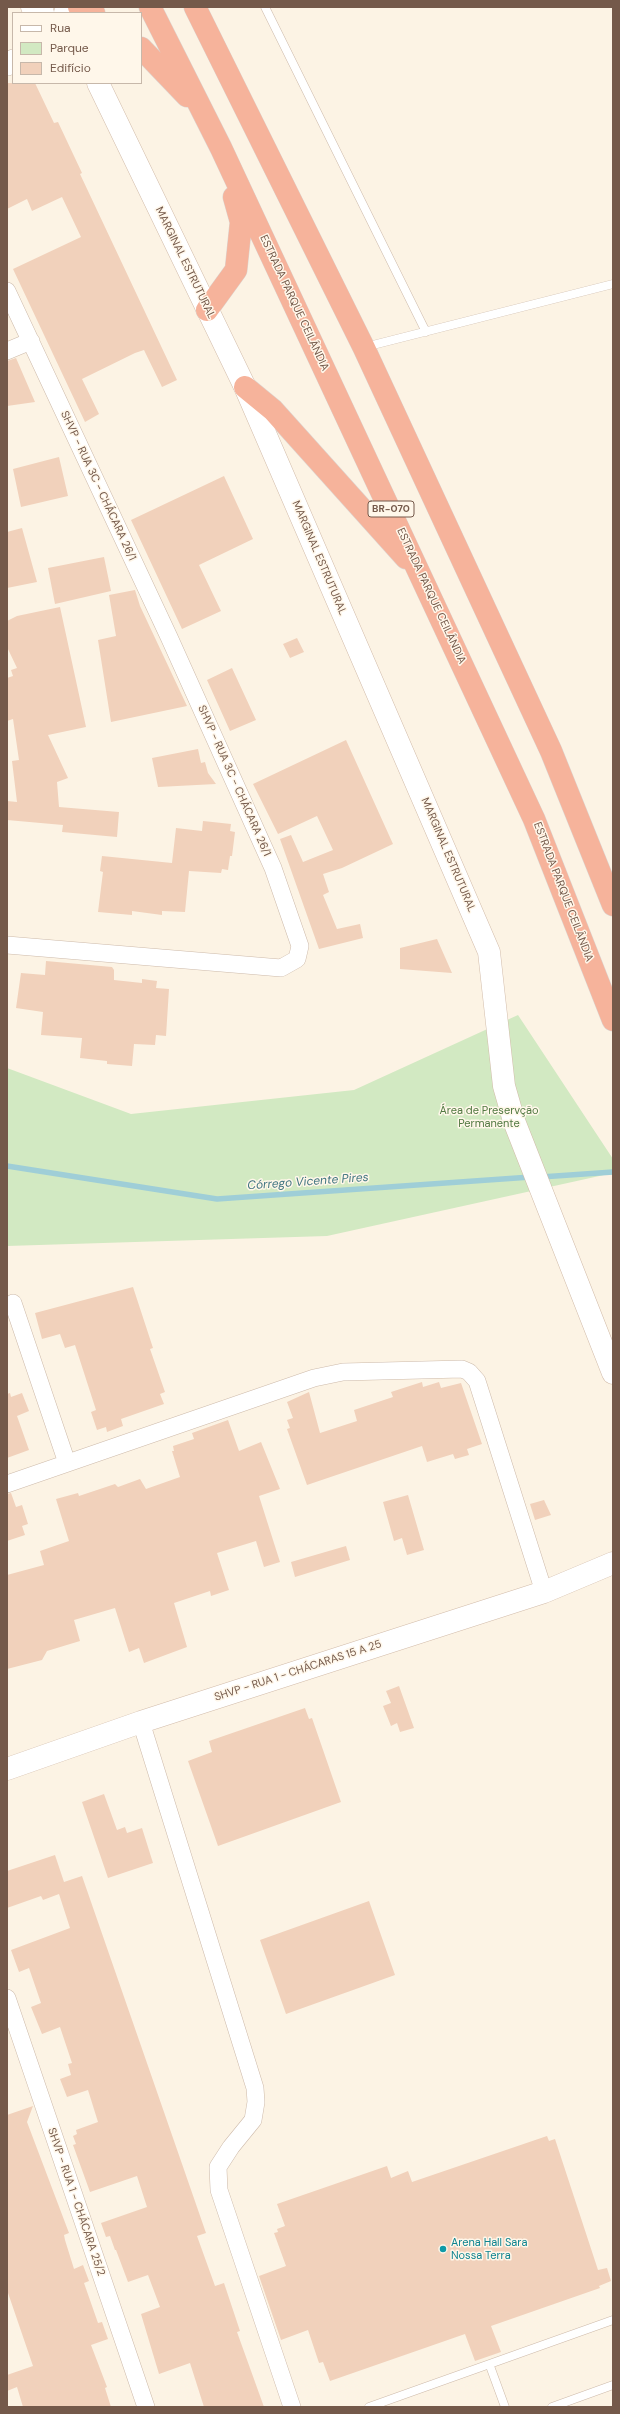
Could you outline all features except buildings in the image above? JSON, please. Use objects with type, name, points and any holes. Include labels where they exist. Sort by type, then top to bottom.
[{"type":"highway","points":[[79,7],[92,12]]},
{"type":"highway","name":"ESTRADA PARQUE CEILÂNDIA","points":[[150,7],[221,148],[422,576],[534,819],[613,1020]]},
{"type":"highway","points":[[195,7],[364,348],[551,751],[613,905]]},
{"type":"highway","points":[[142,49],[206,117]]},
{"type":"highway","points":[[208,310],[236,270],[241,222],[221,148]]},
{"type":"highway","points":[[245,388],[273,410],[422,576]]},
{"type":"street","points":[[32,7],[41,12]]},
{"type":"street","name":"MARGINAL ESTRUTURAL","points":[[98,84],[245,388],[489,952],[504,1086],[514,1121],[564,1253],[613,1374]]},
{"type":"street","name":"SHVP - RUA 3C - CHÁCARA 26/1","points":[[7,291],[169,637],[273,868],[300,946],[297,959],[281,968],[7,945]]},
{"type":"street","points":[[7,351],[31,341]]},
{"type":"street","points":[[13,1303],[67,1463]]},
{"type":"street","points":[[7,1484],[314,1378],[343,1372],[462,1368],[469,1372],[477,1381],[544,1592]]},
{"type":"street","name":"SHVP - RUA 1 - CHÁCARAS 15 A 25","points":[[589,1572],[613,1547]]},
{"type":"street","name":"SHVP - RUA 1 - CHÁCARAS 15 A 25","points":[[7,1769],[141,1722],[544,1592],[613,1563]]},
{"type":"street","points":[[141,1722],[255,2088],[256,2102],[253,2120],[231,2147],[218,2167],[220,2190],[292,2407]]},
{"type":"street","name":"SHVP - RUA 1 - CHÁCARA 25/2","points":[[7,1998],[146,2407]]},
{"type":"lane","points":[[265,7],[426,332]]},
{"type":"lane","points":[[364,348],[613,284]]},
{"type":"lane","points":[[369,2407],[490,2366],[613,2320]]},
{"type":"lane","points":[[490,2366],[505,2407]]},
{"type":"lane","points":[[552,2407],[613,2385]]},
{"type":"green space","name":"Área de Preservção Permanente","points":[[518,1015],[613,1159],[613,1173],[327,1236],[7,1246],[7,1068],[131,1114],[354,1090]]},
{"type":"waterway","name":"Córrego Vicente Pires","points":[[7,1166],[217,1199],[531,1177]]},
{"type":"waterway","name":"Córrego Vicente Pires","points":[[541,1177],[613,1172]]},
{"type":"place","name":"Arena Hall Sara Nossa Terra","points":[[443,2249]]}]
